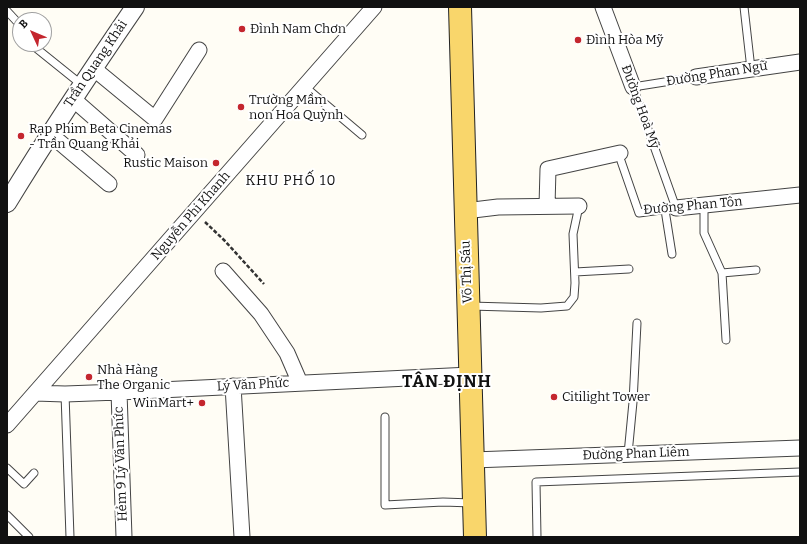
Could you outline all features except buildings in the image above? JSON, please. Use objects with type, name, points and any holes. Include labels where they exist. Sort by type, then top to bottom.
[{"type":"main road","name":"Võ Thị Sáu","points":[[460,7],[475,537]]},
{"type":"street","name":"Trần Quang Khải","points":[[7,202],[77,92],[135,7]]},
{"type":"street","name":"Nguyễn Phi Khanh","points":[[7,425],[374,7]]},
{"type":"street","name":"Đường Hoà Mỹ","points":[[603,7],[633,87]]},
{"type":"street","points":[[93,68],[154,119],[199,50]]},
{"type":"street","name":"Đường Phan Ngữ","points":[[696,77],[800,62]]},
{"type":"street","points":[[77,92],[137,155]]},
{"type":"street","points":[[50,134],[110,184]]},
{"type":"street","points":[[548,206],[548,169],[620,157]]},
{"type":"street","name":"Đường Phan Tôn","points":[[671,209],[800,195]]},
{"type":"street","points":[[465,211],[498,207],[579,206]]},
{"type":"street","points":[[223,271],[261,314],[287,354],[300,383]]},
{"type":"street","name":"Lý Văn Phức","points":[[35,393],[65,394],[119,392],[470,375]]},
{"type":"street","points":[[232,386],[242,537]]},
{"type":"street","name":"Hẻm 9 Lý Văn Phức","points":[[119,392],[124,537]]},
{"type":"street","name":"Đường Phan Liêm","points":[[473,460],[800,448]]},
{"type":"lane","points":[[744,7],[751,69]]},
{"type":"lane","points":[[39,52],[77,92]]},
{"type":"lane","name":"Đường Phan Ngữ","points":[[633,87],[696,77]]},
{"type":"lane","points":[[304,86],[362,135]]},
{"type":"lane","name":"Đường Hoà Mỹ","points":[[633,87],[671,209],[672,254]]},
{"type":"lane","name":"Đường Phan Tôn","points":[[620,157],[638,213],[671,209]]},
{"type":"lane","points":[[468,306],[541,308],[567,306],[574,297],[575,272],[573,234],[579,206]]},
{"type":"lane","points":[[704,206],[704,233],[722,273],[726,340]]},
{"type":"lane","points":[[575,272],[629,269]]},
{"type":"lane","points":[[722,273],[756,270]]},
{"type":"lane","points":[[628,454],[633,402],[637,323]]},
{"type":"lane","points":[[65,394],[70,537]]},
{"type":"lane","points":[[385,417],[385,505],[443,502],[474,503]]},
{"type":"lane","points":[[7,468],[24,484],[34,473]]},
{"type":"lane","points":[[537,537],[536,482],[800,472]]},
{"type":"lane","points":[[7,515],[29,537]]},
{"type":"path","points":[[194,212],[225,241],[264,284]]},
{"type":"place","name":"Đình Nam Chơn","points":[[242,29]]},
{"type":"place","name":"Đình Hòa Mỹ","points":[[578,40]]},
{"type":"place","name":"Trường Mầm non Hoa Quỳnh","points":[[241,107]]},
{"type":"place","name":"Rạp Phim Beta Cinemas - Trần Quang Khải","points":[[21,136]]},
{"type":"place","name":"Rustic Maison","points":[[216,163]]},
{"type":"place","name":"Nhà Hàng The Organic","points":[[89,377]]},
{"type":"place","name":"Citilight Tower","points":[[554,397]]},
{"type":"place","name":"WinMart+","points":[[202,403]]},
{"type":"district","name":"KHU PHỐ 10","points":[[291,181]]},
{"type":"district","name":"TÂN ĐỊNH","points":[[447,382]]}]
